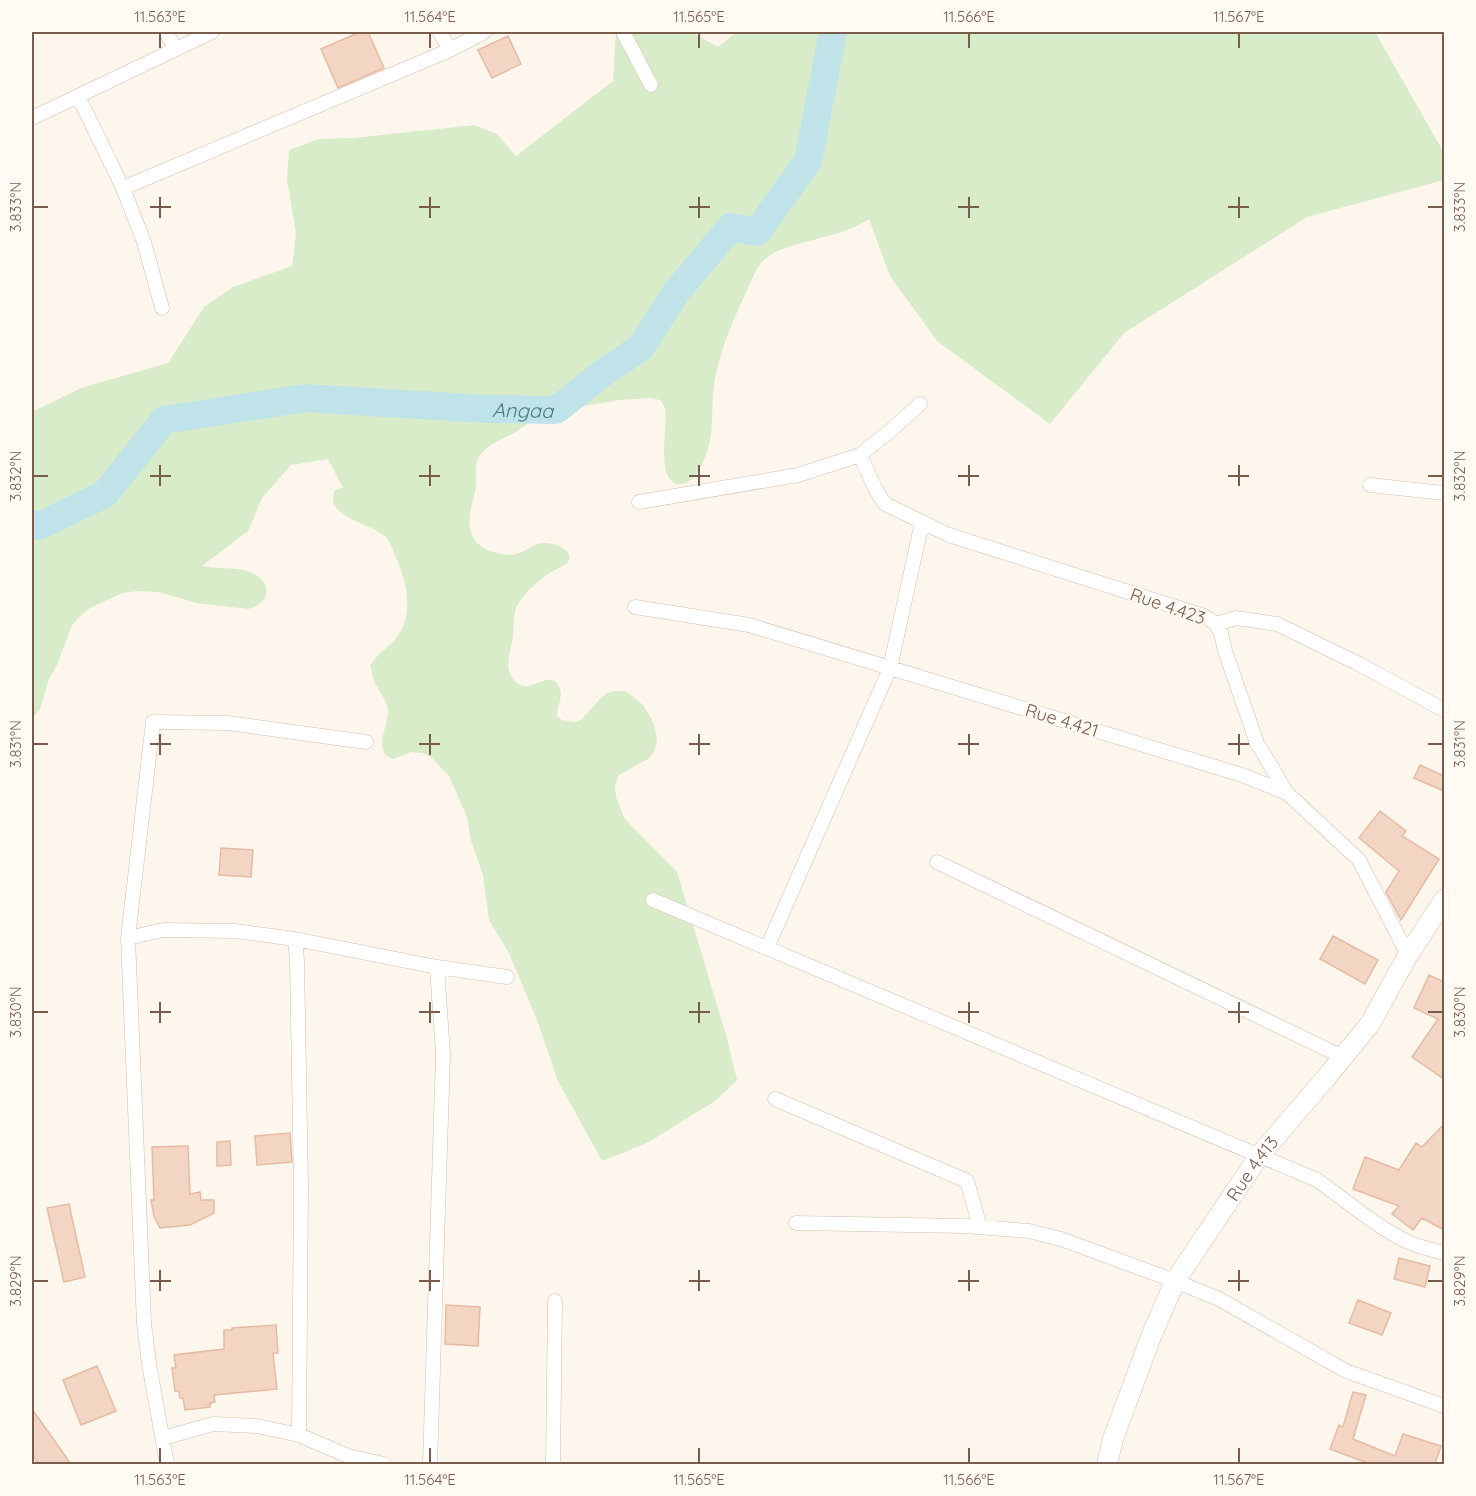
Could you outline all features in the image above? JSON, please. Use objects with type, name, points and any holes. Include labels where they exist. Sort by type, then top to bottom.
[{"type":"street","points":[[166,32],[175,49]]},
{"type":"street","points":[[32,118],[212,32]]},
{"type":"street","points":[[440,32],[450,50]]},
{"type":"street","points":[[123,188],[450,50],[484,32]]},
{"type":"street","points":[[623,32],[651,85]]},
{"type":"street","points":[[78,96],[123,188],[144,242],[162,308]]},
{"type":"street","points":[[639,502],[798,475],[860,455],[920,404]]},
{"type":"street","name":"Rue 4.423","points":[[860,455],[885,504],[949,535],[1204,616],[1216,624],[1236,618],[1277,624],[1359,664],[1444,710]]},
{"type":"street","points":[[1370,484],[1444,493]]},
{"type":"street","points":[[767,948],[890,668],[922,522]]},
{"type":"street","name":"Rue 4.421","points":[[636,607],[749,625],[1242,775],[1287,793],[1359,860],[1408,955]]},
{"type":"street","points":[[1216,624],[1257,743],[1287,793]]},
{"type":"street","points":[[167,1464],[144,1323],[128,938],[153,722],[228,723],[366,742]]},
{"type":"street","points":[[937,862],[1343,1057]]},
{"type":"street","points":[[653,900],[1317,1180],[1376,1224],[1410,1242],[1444,1253]]},
{"type":"street","name":"Rue 4.413","points":[[1107,1464],[1113,1439],[1150,1339],[1175,1281],[1259,1156],[1370,1024],[1408,955],[1444,900]]},
{"type":"street","points":[[128,938],[163,930],[235,931],[295,939],[436,967],[507,977]]},
{"type":"street","points":[[295,939],[302,1187],[299,1436]]},
{"type":"street","points":[[430,1464],[443,1054],[436,967]]},
{"type":"street","points":[[775,1100],[967,1180],[980,1227]]},
{"type":"street","points":[[796,1223],[980,1227],[1029,1232],[1061,1239],[1219,1299],[1346,1371],[1444,1406]]},
{"type":"street","points":[[554,1464],[555,1301]]},
{"type":"street","points":[[163,1438],[213,1425],[257,1426],[299,1436],[348,1456],[384,1464]]},
{"type":"green space","points":[[616,32],[691,32],[718,47],[736,32],[1375,32],[1444,153],[1444,180],[1307,217],[1124,333],[1050,424],[937,341],[890,276],[869,219],[842,232],[781,249],[759,265],[734,320],[718,364],[708,450],[700,469],[687,483],[673,482],[668,476],[664,453],[665,408],[660,400],[650,398],[620,400],[542,413],[515,432],[490,445],[482,453],[476,466],[476,487],[469,521],[475,541],[488,550],[507,555],[546,543],[563,548],[569,556],[567,563],[535,584],[524,595],[517,607],[509,657],[510,674],[523,686],[549,680],[557,683],[561,695],[557,716],[562,720],[576,722],[582,719],[607,693],[615,691],[626,691],[642,704],[650,716],[655,727],[657,741],[654,752],[648,759],[619,775],[615,785],[616,797],[625,819],[677,872],[727,1038],[737,1080],[715,1101],[647,1143],[602,1161],[558,1081],[537,1020],[509,953],[489,920],[483,875],[471,841],[467,817],[449,776],[431,757],[423,753],[411,752],[393,759],[383,751],[388,708],[374,681],[370,666],[401,631],[406,615],[406,588],[401,570],[387,539],[379,532],[342,513],[336,507],[333,499],[335,490],[343,488],[328,459],[291,465],[262,498],[248,531],[202,566],[239,569],[253,573],[264,582],[266,587],[267,592],[263,601],[248,609],[196,603],[159,592],[139,591],[122,593],[90,608],[71,627],[57,665],[49,679],[40,709],[32,719],[32,412],[81,388],[168,363],[204,307],[233,287],[292,266],[296,234],[287,179],[289,150],[319,139],[354,138],[474,125],[497,134],[516,156],[613,81]]},
{"type":"building","points":[[360,32],[368,32],[384,68],[338,88],[321,49]]},
{"type":"building","points":[[508,36],[521,64],[492,78],[478,50]]},
{"type":"building","points":[[1420,765],[1444,776],[1444,791],[1414,778]]},
{"type":"building","points":[[1380,811],[1406,831],[1402,836],[1439,859],[1401,920],[1386,892],[1399,871],[1359,838]]},
{"type":"building","points":[[221,848],[253,850],[251,877],[219,875]]},
{"type":"building","points":[[1333,936],[1378,960],[1365,984],[1320,959]]},
{"type":"building","points":[[1429,975],[1444,982],[1444,1079],[1412,1057],[1438,1019],[1414,1008]]},
{"type":"building","points":[[1444,1124],[1444,1230],[1422,1218],[1413,1230],[1392,1214],[1399,1206],[1353,1189],[1365,1157],[1399,1170],[1416,1143],[1422,1147]]},
{"type":"building","points":[[290,1133],[292,1162],[257,1165],[255,1136]]},
{"type":"building","points":[[230,1141],[231,1165],[217,1166],[217,1142]]},
{"type":"building","points":[[188,1146],[190,1194],[200,1192],[201,1200],[214,1200],[214,1213],[190,1225],[160,1228],[154,1216],[151,1200],[154,1200],[152,1147]]},
{"type":"building","points":[[69,1204],[85,1277],[64,1282],[47,1208]]},
{"type":"building","points":[[1399,1258],[1430,1266],[1425,1287],[1394,1279]]},
{"type":"building","points":[[1358,1300],[1391,1313],[1382,1335],[1349,1323]]},
{"type":"building","points":[[446,1305],[480,1307],[478,1346],[445,1344]]},
{"type":"building","points":[[276,1325],[278,1353],[273,1353],[277,1389],[214,1395],[215,1402],[210,1403],[210,1407],[185,1410],[183,1398],[180,1398],[179,1391],[175,1391],[172,1368],[176,1368],[174,1355],[224,1349],[224,1330]]},
{"type":"building","points":[[97,1366],[116,1411],[81,1425],[63,1380]]},
{"type":"building","points":[[1353,1392],[1366,1395],[1353,1439],[1395,1456],[1403,1434],[1441,1446],[1435,1464],[1370,1464],[1330,1449],[1339,1425],[1343,1427]]},
{"type":"building","points":[[32,1409],[71,1464],[39,1464],[32,1454]]},
{"type":"waterway","name":"Angaa","points":[[32,524],[39,526],[105,494],[164,420],[305,398],[486,409],[556,410],[641,347],[677,291],[731,227],[757,232],[808,161],[833,32]]}]
